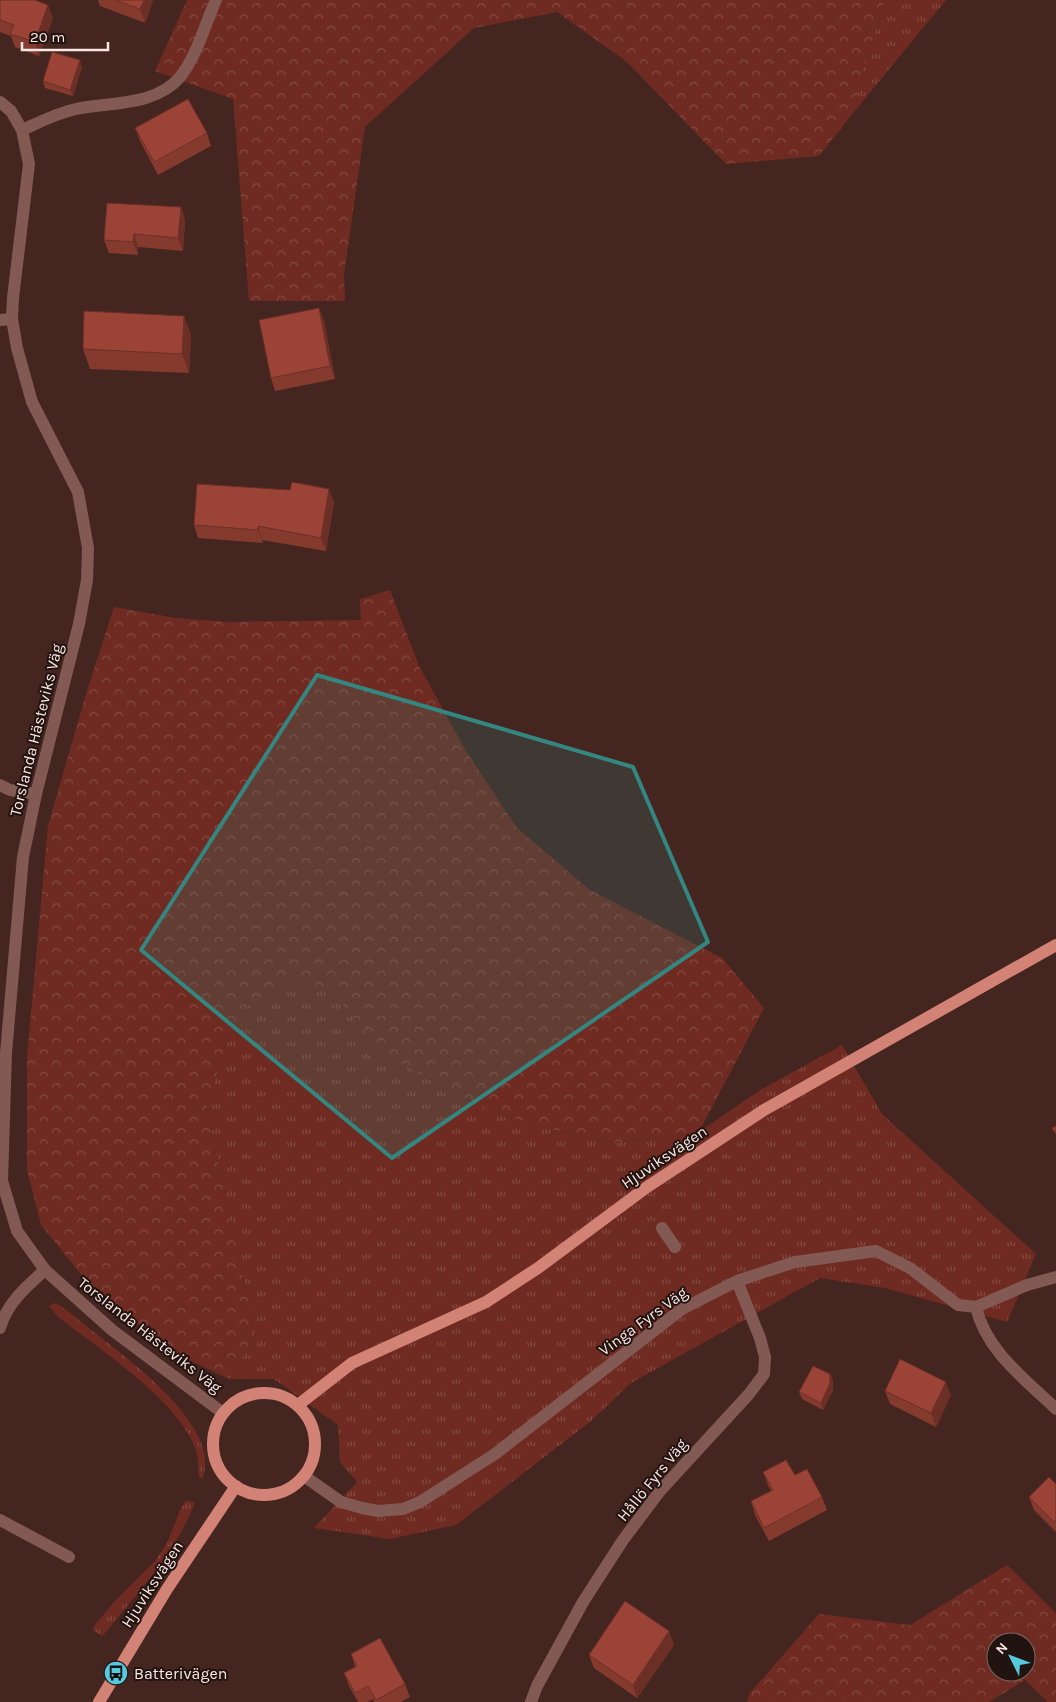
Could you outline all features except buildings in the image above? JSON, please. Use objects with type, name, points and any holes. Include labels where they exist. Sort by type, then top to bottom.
[{"type":"main road","name":"Hjuviksvägen","points":[[298,1405],[352,1363],[486,1302],[538,1268],[646,1187],[764,1110],[1056,945]]},
{"type":"main road","points":[[259,1393],[280,1395],[298,1405],[309,1418],[315,1435],[315,1452],[304,1476],[290,1488],[272,1494],[254,1494],[236,1486],[220,1468],[214,1453],[214,1436],[223,1413],[239,1399],[259,1393]]},
{"type":"main road","name":"Hjuviksvägen","points":[[99,1702],[167,1589],[236,1486]]},
{"type":"street","points":[[22,130],[68,111],[154,96],[170,87],[188,65],[216,0]]},
{"type":"street","name":"Torslanda Hästeviks Väg","points":[[0,102],[11,111],[22,130],[29,164],[13,298],[6,319],[17,348],[32,402],[78,492],[88,548],[87,580],[79,624],[36,794],[23,856],[4,1033],[2,1181],[17,1230],[45,1270],[112,1330],[223,1413]]},
{"type":"street","points":[[0,785],[36,794]]},
{"type":"street","points":[[662,1228],[674,1247]]},
{"type":"street","name":"Vinga Fyrs Väg","points":[[304,1476],[341,1502],[362,1508],[378,1511],[403,1509],[420,1502],[495,1454],[682,1309],[737,1281],[795,1262],[876,1252],[910,1268],[958,1305],[976,1307]]},
{"type":"street","points":[[0,1328],[4,1314],[24,1289],[45,1270]]},
{"type":"street","points":[[1056,1277],[1027,1285],[976,1307],[984,1331],[995,1350],[1056,1409]]},
{"type":"street","name":"Hållö Fyrs Väg","points":[[531,1702],[537,1686],[583,1602],[623,1540],[660,1491],[750,1394],[764,1374],[764,1358],[760,1338],[737,1281]]},
{"type":"street","points":[[0,1520],[69,1557]]},
{"type":"highlighted area","points":[[317,675],[633,767],[708,942],[392,1158],[141,950]]},
{"type":"green space","points":[[187,0],[885,0],[857,90],[858,107],[819,156],[726,164],[627,62],[557,12],[474,28],[365,127],[344,274],[345,301],[249,301],[233,99],[155,71]]},
{"type":"green space","points":[[885,0],[946,0],[858,107],[857,90]]},
{"type":"green space","points":[[390,590],[419,666],[466,751],[517,828],[590,890],[722,958],[764,1008],[699,1132],[613,1143],[533,1125],[474,1103],[378,1051],[331,989],[290,980],[236,1013],[206,1108],[256,1336],[229,1379],[174,1353],[88,1283],[41,1225],[27,1170],[27,1057],[48,826],[86,694],[114,607],[176,618],[228,622],[361,620],[360,599]]},
{"type":"green space","points":[[290,980],[332,989],[378,1051],[474,1103],[533,1125],[613,1143],[699,1132],[760,1090],[842,1045],[882,1114],[1036,1254],[1007,1322],[885,1288],[820,1278],[631,1383],[591,1421],[456,1525],[390,1539],[314,1528],[357,1482],[340,1462],[338,1425],[274,1379],[229,1379],[256,1336],[206,1108],[236,1013]]},
{"type":"green space","points":[[55,1303],[71,1313],[129,1360],[170,1397],[187,1418],[199,1438],[205,1459],[202,1479],[199,1477],[195,1447],[183,1425],[169,1408],[133,1374],[58,1317],[49,1306]]},
{"type":"green space","points":[[186,1501],[195,1502],[178,1538],[168,1554],[107,1631],[102,1636],[93,1630],[94,1626],[114,1602],[155,1561],[167,1543],[181,1508]]},
{"type":"green space","points":[[1007,1565],[1056,1613],[1056,1702],[1048,1702],[1027,1682],[1036,1682],[1036,1632],[986,1632],[986,1682],[1022,1682],[989,1702],[747,1702],[749,1694],[819,1614],[910,1625]]},
{"type":"place","name":"Batterivägen","points":[[116,1673]]}]
